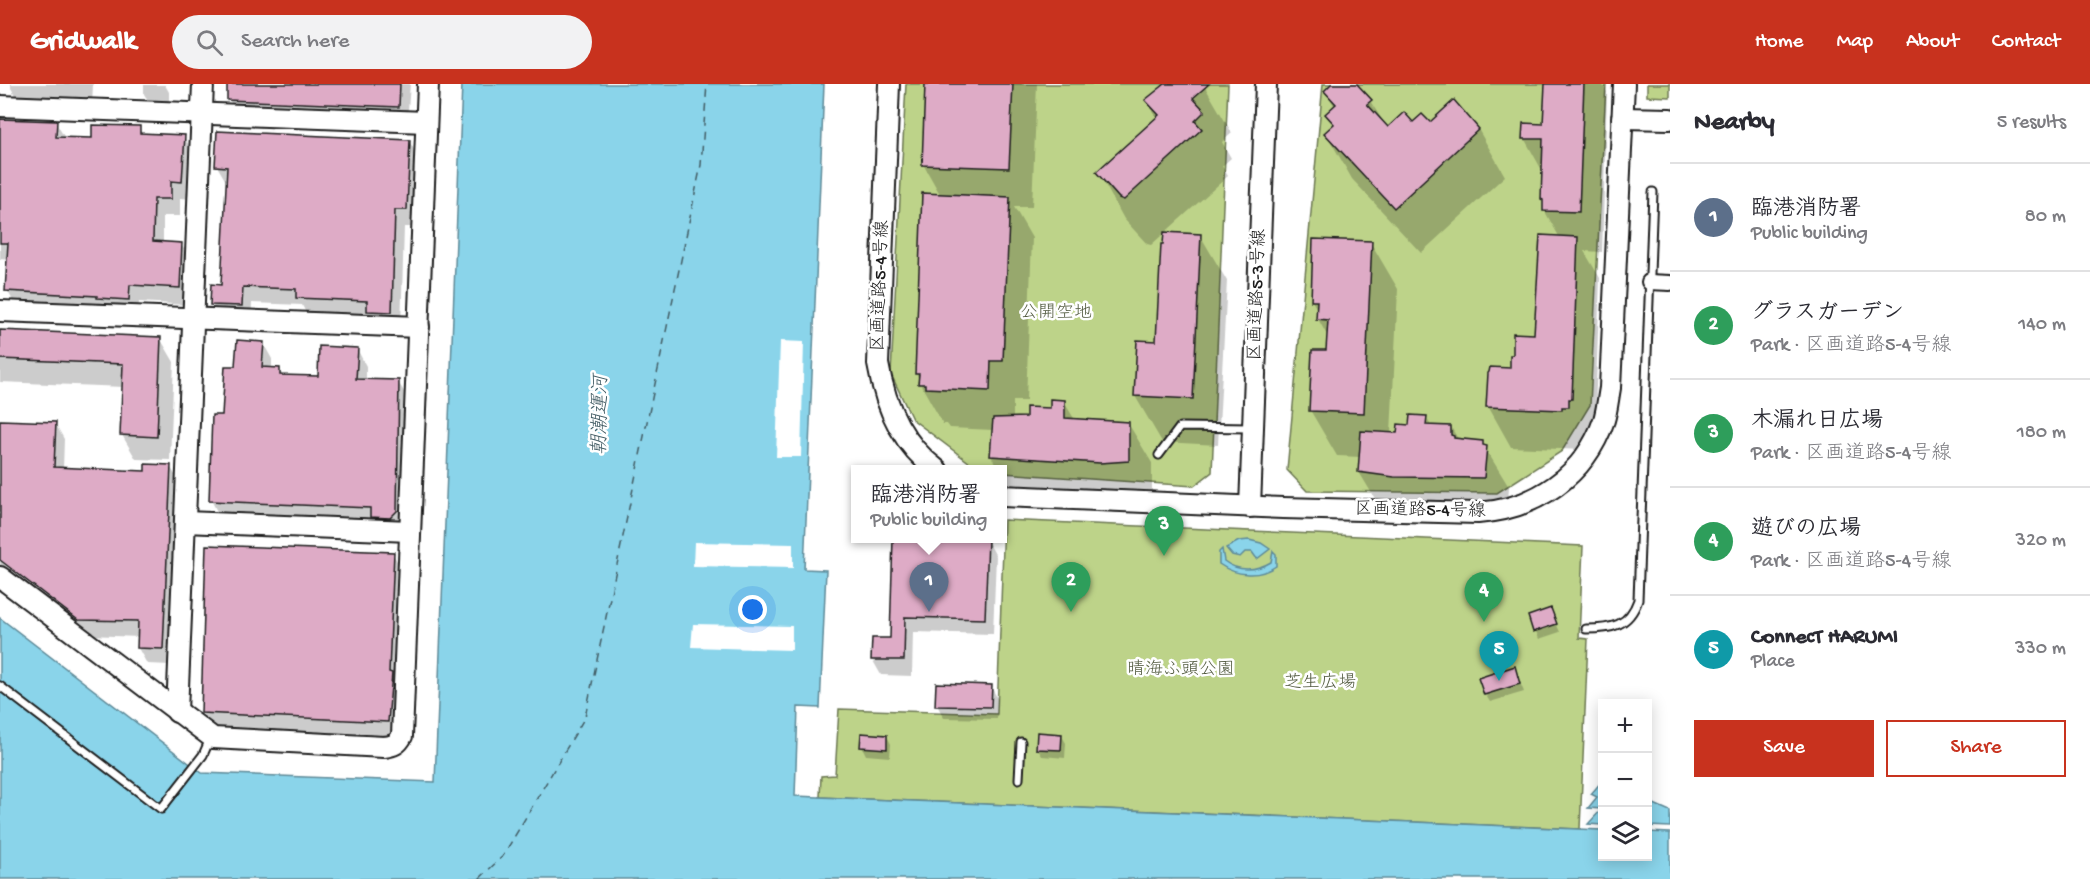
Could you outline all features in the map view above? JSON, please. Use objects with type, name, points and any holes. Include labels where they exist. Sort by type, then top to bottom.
[{"type":"street","points":[[177,712],[203,84]]},
{"type":"street","points":[[0,577],[210,737],[217,740],[384,747],[400,741],[428,84]]},
{"type":"street","name":"区画道路5-4号線","points":[[889,84],[878,364],[888,405],[897,426],[920,455],[931,465]]},
{"type":"street","name":"区画道路5-3号線","points":[[1250,507],[1266,84]]},
{"type":"street","name":"区画道路5-4号線","points":[[1007,496],[1250,507],[1492,512],[1507,510],[1552,490],[1567,477],[1595,442],[1605,418],[1608,398],[1624,84]]},
{"type":"street","points":[[0,106],[426,122]]},
{"type":"street","points":[[1622,118],[1670,119]]},
{"type":"street","points":[[1649,282],[1670,283]]},
{"type":"street","points":[[0,311],[419,327]]},
{"type":"street","points":[[185,522],[410,531]]},
{"type":"lane","points":[[1586,629],[1606,629],[1621,624],[1633,613],[1638,600],[1653,192]]},
{"type":"lane","points":[[1159,455],[1180,427],[1253,428]]},
{"type":"lane","points":[[0,686],[161,810],[203,755],[210,737]]},
{"type":"lane","points":[[1019,779],[1021,742]]},
{"type":"green space","name":"公開空地","points":[[906,84],[1228,84],[1212,472],[1194,486],[1007,473],[1007,465],[973,465],[912,419],[891,374]]},
{"type":"green space","points":[[1323,84],[1606,84],[1590,405],[1562,451],[1497,493],[1307,491],[1287,470]]},
{"type":"green space","points":[[1647,84],[1670,84],[1670,97],[1647,96]]},
{"type":"green space","name":"晴海ふ頭公園","points":[[1007,520],[1583,546],[1579,638],[1588,639],[1580,829],[820,797],[821,776],[835,775],[839,709],[997,714],[1003,543],[1007,543]]},
{"type":"water","name":"朝潮運河","points":[[462,84],[824,84],[804,569],[826,570],[820,708],[798,707],[795,796],[1598,830],[1598,861],[1652,861],[1652,832],[1670,833],[1670,879],[0,879],[0,618],[202,773],[435,782]]},
{"type":"water","points":[[1249,540],[1261,543],[1270,549],[1257,559],[1252,552],[1245,552],[1240,557],[1232,555],[1226,548],[1239,541]]},
{"type":"water","points":[[1222,549],[1224,561],[1241,569],[1259,567],[1271,562],[1273,551],[1276,554],[1276,566],[1255,574],[1233,571],[1219,564],[1219,552]]},
{"type":"water","points":[[1598,786],[1598,809],[1588,808],[1597,797],[1591,794]]},
{"type":"water","points":[[1654,804],[1670,811],[1670,827],[1652,826],[1652,806]]},
{"type":"water","points":[[1598,813],[1598,825],[1588,824]]},
{"type":"pier","points":[[780,341],[804,342],[801,457],[776,457]]},
{"type":"pier","points":[[694,542],[793,544],[793,568],[693,566]]},
{"type":"pier","points":[[693,624],[792,626],[792,650],[691,647]]},
{"type":"building","points":[[227,84],[400,84],[399,107],[227,100]]},
{"type":"building","points":[[925,84],[1013,84],[1009,168],[922,165]]},
{"type":"building","points":[[1165,84],[1209,84],[1193,98],[1205,111],[1195,121],[1202,129],[1124,200],[1119,198],[1096,172],[1159,115],[1145,100]]},
{"type":"building","points":[[1331,84],[1357,84],[1372,100],[1367,104],[1388,127],[1404,112],[1413,122],[1422,114],[1430,122],[1454,100],[1479,129],[1394,208],[1324,133],[1334,124],[1325,114],[1336,104],[1324,91]]},
{"type":"building","points":[[1545,84],[1584,84],[1579,212],[1543,211],[1543,200],[1541,199],[1543,139],[1522,139],[1523,123],[1543,124]]},
{"type":"building","points":[[0,119],[57,121],[56,137],[92,138],[92,125],[140,126],[140,133],[185,135],[182,182],[171,181],[171,199],[154,199],[153,241],[182,243],[180,288],[130,285],[129,300],[5,291],[8,243],[0,243]]},
{"type":"building","points":[[217,131],[410,140],[407,210],[395,210],[392,312],[367,311],[367,301],[296,298],[296,289],[243,287],[242,306],[210,305],[211,284],[221,285],[227,167],[215,166]]},
{"type":"building","points":[[922,193],[1010,197],[1003,361],[991,361],[990,391],[925,388],[925,384],[918,384],[919,374],[915,374]]},
{"type":"building","points":[[1164,232],[1201,234],[1193,399],[1134,396],[1137,340],[1156,341],[1161,244],[1163,244]]},
{"type":"building","points":[[1540,235],[1578,237],[1572,399],[1569,399],[1569,407],[1562,407],[1562,410],[1486,407],[1490,367],[1510,368],[1510,355],[1513,355],[1513,333],[1534,334]]},
{"type":"building","points":[[1313,239],[1372,241],[1364,413],[1309,411],[1312,350],[1326,350],[1328,320],[1316,319],[1317,301],[1311,301]]},
{"type":"building","points":[[0,330],[161,337],[157,437],[120,435],[123,364],[0,359]]},
{"type":"building","points":[[237,340],[264,342],[262,367],[280,368],[280,375],[318,376],[319,346],[358,348],[356,379],[399,380],[397,511],[390,518],[370,517],[370,508],[209,501],[212,415],[222,415],[225,366],[235,366]]},
{"type":"building","points":[[1050,399],[1065,400],[1065,418],[1129,422],[1129,461],[1100,463],[990,456],[993,418],[1026,417],[1026,407],[1050,408]]},
{"type":"building","points":[[1410,415],[1427,416],[1426,425],[1451,426],[1451,435],[1454,438],[1483,441],[1483,445],[1487,446],[1484,478],[1394,477],[1358,472],[1361,431],[1397,433],[1398,424],[1409,425]]},
{"type":"building","points":[[0,420],[56,422],[54,467],[145,471],[145,464],[171,465],[163,649],[137,648],[138,621],[78,620],[0,560]]},
{"type":"building","points":[[893,543],[988,543],[985,619],[905,617],[904,660],[871,660],[872,638],[890,638]]},
{"type":"building","points":[[206,545],[394,552],[389,672],[392,673],[388,722],[201,713]]},
{"type":"building","points":[[1551,608],[1557,624],[1533,632],[1528,616]]},
{"type":"building","points":[[1515,666],[1520,684],[1484,695],[1478,678]]},
{"type":"building","points":[[936,683],[992,685],[991,707],[935,706]]},
{"type":"building","points":[[1037,732],[1062,734],[1061,750],[1036,749]]},
{"type":"building","points":[[861,733],[887,735],[887,749],[860,747]]},
{"type":"ferry route","points":[[479,879],[503,856],[585,717],[701,165],[707,84]]},
{"type":"place","name":"木漏れ日広場","points":[[1164,556]]},
{"type":"place","name":"臨港消防署","points":[[929,612]]},
{"type":"place","name":"グラスガーデン","points":[[1071,612]]},
{"type":"place","name":"遊びの広場","points":[[1484,622]]},
{"type":"place","name":"ConnecT HARUMI","points":[[1499,681]]},
{"type":"park label","name":"芝生広場","points":[[1320,683]]}]
